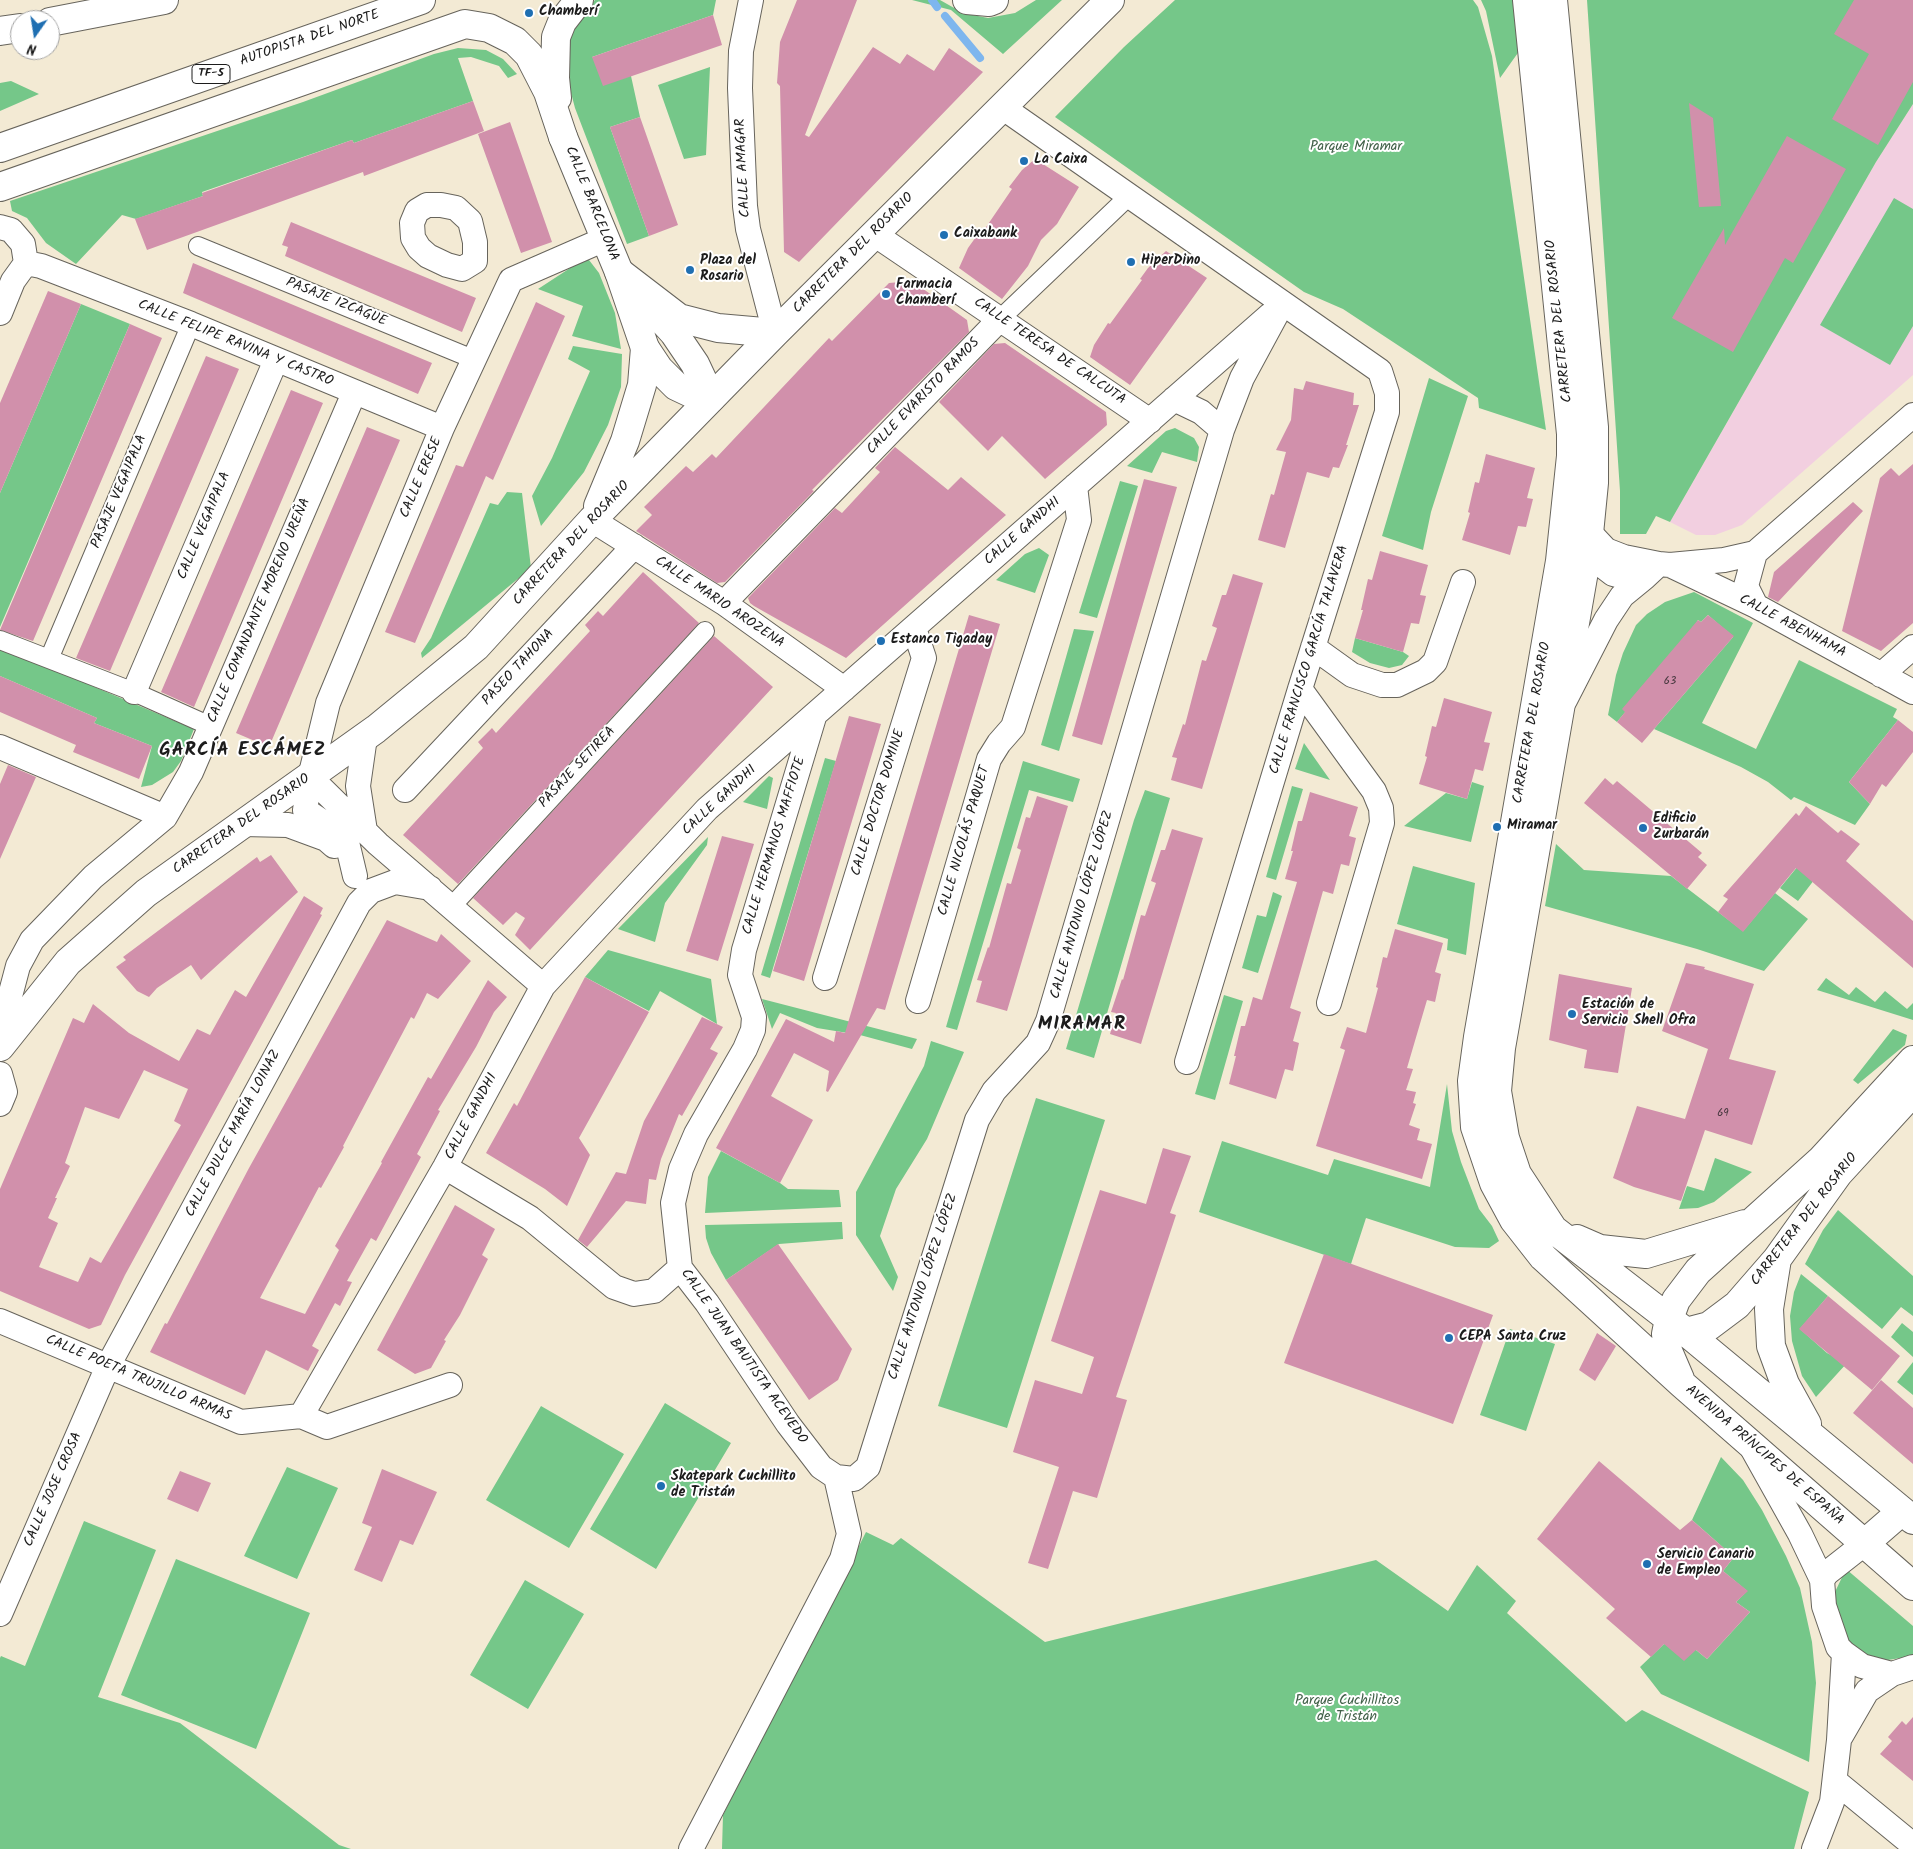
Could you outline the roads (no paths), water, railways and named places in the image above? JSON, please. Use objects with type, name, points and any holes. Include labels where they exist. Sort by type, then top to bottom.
[{"type":"main road","points":[[60,20],[164,0]]},
{"type":"main road","name":"AUTOPISTA DEL NORTE","points":[[0,148],[421,0]]},
{"type":"main road","points":[[563,136],[555,78],[555,45],[562,22],[579,0]]},
{"type":"main road","points":[[968,0],[989,2],[994,0]]},
{"type":"main road","name":"CARRETERA DEL ROSARIO","points":[[0,1047],[68,962],[146,893],[365,737],[476,647],[592,520],[775,332],[1110,0]]},
{"type":"main road","name":"CARRETERA DEL ROSARIO","points":[[1527,0],[1580,538],[1560,561],[1472,1081],[1475,1127],[1494,1183],[1514,1220],[1543,1257],[1617,1325],[1673,1328],[1709,1326],[1737,1305],[1777,1259],[1838,1174],[1913,1092]]},
{"type":"main road","name":"CARRETERA DEL ROSARIO","points":[[1553,0],[1594,427],[1594,484],[1580,538],[1560,708],[1501,1048],[1497,1091],[1504,1138],[1517,1174],[1554,1228],[1673,1328]]},
{"type":"main road","points":[[0,187],[465,24],[489,28],[515,41],[530,55],[548,92],[563,136]]},
{"type":"main road","name":"CALLE BARCELONA","points":[[563,136],[619,272],[646,348]]},
{"type":"main road","points":[[619,272],[679,318],[718,328],[775,332]]},
{"type":"main road","points":[[619,272],[674,334],[695,364],[711,398]]},
{"type":"main road","points":[[646,348],[660,369],[676,386],[695,395],[711,398]]},
{"type":"main road","points":[[592,520],[628,432],[642,385],[646,348]]},
{"type":"main road","name":"CARRETERA DEL ROSARIO","points":[[1554,1228],[1600,1249],[1646,1254],[1751,1222],[1821,1160],[1913,1060]]},
{"type":"main road","points":[[1682,1384],[1668,1351],[1676,1300],[1698,1271],[1751,1222]]},
{"type":"main road","points":[[1777,1259],[1769,1309],[1771,1346],[1785,1384],[1816,1438]]},
{"type":"main road","name":"AVENIDA PRÍNCIPES DE ESPAÑA","points":[[1617,1325],[1913,1586]]},
{"type":"main road","points":[[1673,1328],[1816,1438],[1908,1515],[1864,1544]]},
{"type":"street","name":"CALLE AMAGAR","points":[[751,0],[741,51],[740,88],[745,206],[748,229],[775,332]]},
{"type":"street","name":"CALLE FRANCISCO GARCÍA TALAVERA","points":[[1002,107],[1380,371],[1387,393],[1387,412],[1313,647],[1187,1062]]},
{"type":"street","name":"CALLE EVARISTO RAMOS","points":[[724,603],[1000,319],[1129,196]]},
{"type":"street","points":[[0,227],[11,230],[23,244],[0,312]]},
{"type":"street","name":"CALLE TERESA DE CALCUTA","points":[[874,234],[1150,421]]},
{"type":"street","name":"CALLE ERESE","points":[[355,876],[346,838],[305,810],[310,777],[328,703],[442,428],[510,280],[605,239]]},
{"type":"street","name":"PASAJE IZCAGUE","points":[[198,246],[473,359]]},
{"type":"street","name":"CALLE FELIPE RAVINA Y CASTRO","points":[[13,278],[41,266],[191,324],[442,428]]},
{"type":"street","name":"CALLE GANDHI","points":[[301,1416],[445,1167],[543,986],[707,809],[1282,304]]},
{"type":"street","name":"CALLE ANTONIO LÓPEZ LÓPEZ","points":[[836,1477],[854,1479],[868,1467],[977,1120],[994,1091],[1038,1043],[1048,1021],[1222,430],[1242,378],[1282,304]]},
{"type":"street","name":"PASAJE VEGAIPALA","points":[[49,659],[191,324]]},
{"type":"street","points":[[1219,359],[1231,366],[1242,378]]},
{"type":"street","name":"CALLE VEGAIPALA","points":[[134,692],[276,360]]},
{"type":"street","name":"CALLE COMANDANTE MORENO UREÑA","points":[[0,1034],[3,1010],[18,966],[32,940],[93,877],[165,817],[191,772],[354,392]]},
{"type":"street","points":[[1174,399],[1201,412],[1222,430]]},
{"type":"street","points":[[1580,538],[1613,574],[1628,578],[1658,569],[1724,560],[1756,553],[1913,415]]},
{"type":"street","name":"CALLE NICOLÁS PAQUET","points":[[918,1001],[989,759],[999,743],[1013,728],[1079,520],[1076,486]]},
{"type":"street","name":"CALLE MARIO AROZENA","points":[[592,520],[724,603],[844,689]]},
{"type":"street","name":"PASEO TAHONA","points":[[405,790],[634,546]]},
{"type":"street","points":[[1756,553],[1746,586],[1756,606]]},
{"type":"street","points":[[1560,708],[1606,620],[1622,596],[1658,569]]},
{"type":"street","name":"CALLE ABENHAMA","points":[[1658,569],[1756,606],[1913,692]]},
{"type":"street","points":[[1313,647],[1352,675],[1382,685],[1397,684],[1426,671],[1435,662],[1462,582]]},
{"type":"street","name":"CALLE DOCTOR DOMINE","points":[[826,978],[924,658],[914,628]]},
{"type":"street","name":"PASAJE SETIREA","points":[[452,906],[705,631]]},
{"type":"street","points":[[0,640],[134,692],[210,726]]},
{"type":"street","points":[[1881,675],[1913,647]]},
{"type":"street","points":[[1300,690],[1374,791],[1381,808],[1382,823],[1329,1003]]},
{"type":"street","name":"CALLE HERMANOS MAFFIOTE","points":[[740,975],[744,950],[814,717]]},
{"type":"street","points":[[365,737],[358,786],[365,831]]},
{"type":"street","points":[[0,747],[165,817]]},
{"type":"street","points":[[310,777],[365,831],[543,986]]},
{"type":"street","points":[[243,824],[288,825],[326,839],[344,855],[355,876],[359,903]]},
{"type":"street","points":[[359,903],[371,891],[395,882],[430,888]]},
{"type":"street","name":"CALLE DULCE MARÍA LOINAZ","points":[[108,1366],[359,903]]},
{"type":"street","name":"CALLE JUAN BAUTISTA ACEVEDO","points":[[740,975],[754,1017],[753,1030],[745,1048],[696,1134],[681,1169],[674,1203],[680,1268],[707,1303],[788,1424],[821,1467],[836,1477]]},
{"type":"street","points":[[0,1074],[5,1092],[0,1104]]},
{"type":"street","points":[[445,1167],[530,1218],[614,1287],[634,1294],[654,1291],[680,1268]]},
{"type":"street","name":"CALLE POETA TRUJILLO ARMAS","points":[[0,1321],[241,1422],[301,1416],[327,1427],[450,1385]]},
{"type":"street","name":"CALLE JOSE CROSA","points":[[0,1614],[108,1366]]},
{"type":"street","points":[[1748,1442],[1800,1534],[1822,1580],[1824,1606],[1838,1647],[1862,1666],[1902,1671]]},
{"type":"street","points":[[691,1849],[842,1560],[849,1534],[836,1477]]},
{"type":"street","points":[[1822,1580],[1827,1573],[1864,1544]]},
{"type":"street","points":[[1814,1849],[1832,1802],[1839,1740],[1844,1653]]},
{"type":"street","points":[[1839,1740],[1867,1691],[1902,1671]]},
{"type":"street","points":[[1835,1781],[1909,1845]]},
{"type":"waterway","points":[[932,0],[937,7]]},
{"type":"waterway","points":[[945,16],[980,58]]},
{"type":"place","name":"Chamberí","points":[[529,13]]},
{"type":"place","name":"La Caixa","points":[[1024,161]]},
{"type":"place","name":"Caixabank","points":[[944,235]]},
{"type":"place","name":"HiperDino","points":[[1131,262]]},
{"type":"place","name":"Plaza del Rosario","points":[[690,270]]},
{"type":"place","name":"Farmacia Chamberí","points":[[886,294]]},
{"type":"place","name":"Estanco Tigaday","points":[[881,641]]},
{"type":"place","name":"Miramar","points":[[1497,827]]},
{"type":"place","name":"Edificio Zurbarán","points":[[1643,828]]},
{"type":"place","name":"Estación de Servicio Shell Ofra","points":[[1572,1014]]},
{"type":"place","name":"CEPA Santa Cruz","points":[[1449,1338]]},
{"type":"place","name":"Skatepark Cuchillito de Tristán","points":[[661,1486]]},
{"type":"place","name":"Servicio Canario de Empleo","points":[[1647,1564]]},
{"type":"district","name":"GARCÍA ESCÁMEZ","points":[[243,752]]},
{"type":"district","name":"MIRAMAR","points":[[1082,1026]]},
{"type":"park label","name":"Parque Miramar","points":[[1356,148]]},
{"type":"park label","name":"Parque Cuchillitos de Tristán","points":[[1347,1710]]}]
